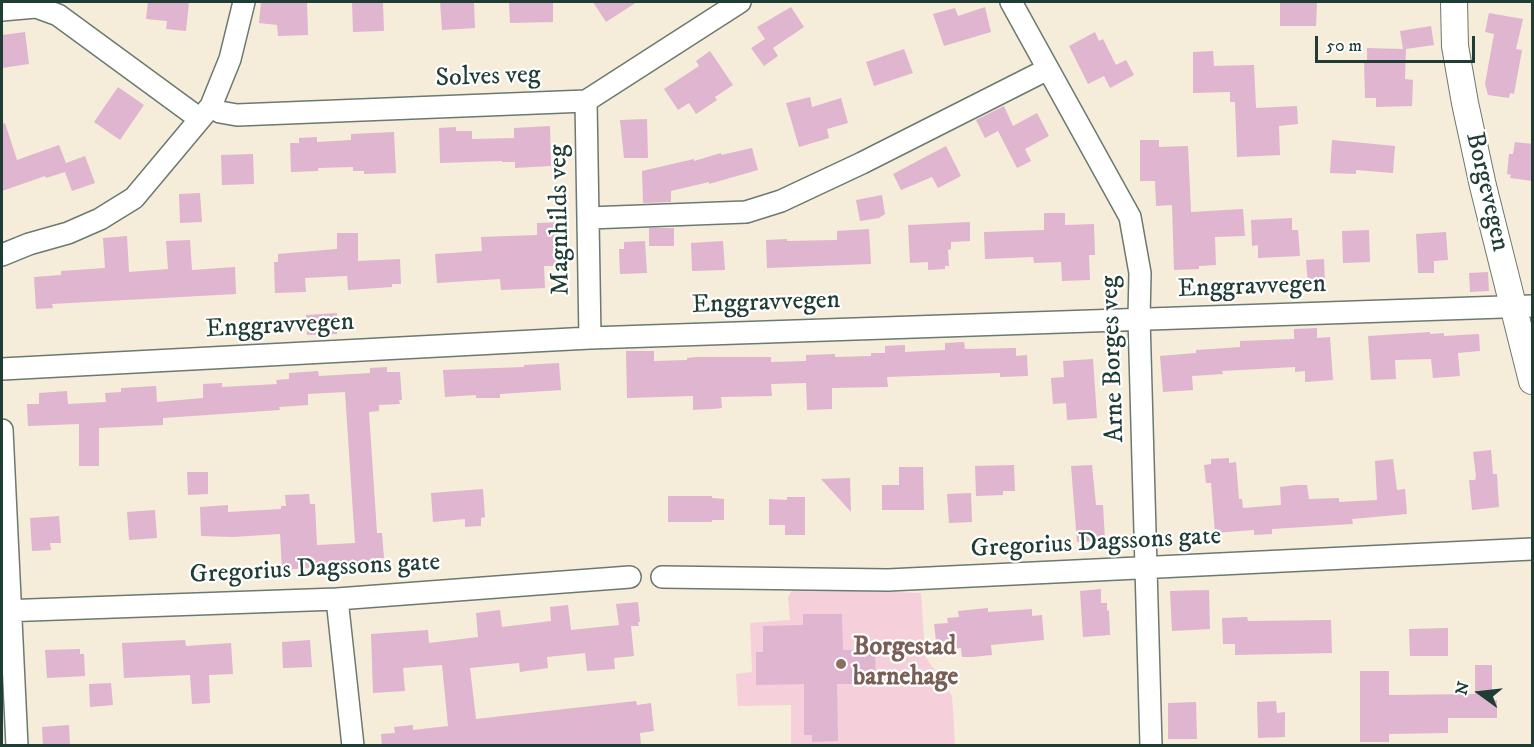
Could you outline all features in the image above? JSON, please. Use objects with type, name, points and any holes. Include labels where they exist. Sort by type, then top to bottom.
[{"type":"street","points":[[2,255],[68,233],[100,219],[134,198],[206,112],[230,58],[244,2]]},
{"type":"street","points":[[586,101],[740,2]]},
{"type":"street","name":"Arne Borges veg","points":[[1011,2],[1130,217],[1140,273],[1139,318],[1151,746]]},
{"type":"street","name":"Borgevegen","points":[[1454,2],[1455,46],[1465,102],[1483,186],[1523,307],[1533,381]]},
{"type":"street","name":"Solves veg","points":[[2,10],[36,7],[58,15],[206,112],[237,115],[586,101]]},
{"type":"street","points":[[589,218],[746,212],[781,201],[862,163],[1048,69]]},
{"type":"street","name":"Magnhilds veg","points":[[586,101],[590,338]]},
{"type":"street","name":"Enggravvegen","points":[[2,369],[590,338],[1523,307]]},
{"type":"street","points":[[2,430],[6,611],[17,746]]},
{"type":"street","name":"Gregorius Dagssons gate","points":[[662,577],[888,580],[1533,549]]},
{"type":"street","name":"Gregorius Dagssons gate","points":[[6,611],[337,599],[630,577]]},
{"type":"street","points":[[337,599],[353,746]]},
{"type":"shaded area","name":"Borgestad barnehage","points":[[793,589],[921,593],[925,656],[952,696],[955,745],[791,745],[791,705],[738,706],[736,674],[752,672],[750,623],[790,620],[788,597]]},
{"type":"building","points":[[148,2],[189,2],[186,31],[166,29],[167,21],[146,19]]},
{"type":"building","points":[[261,2],[307,2],[308,35],[278,36],[277,25],[259,23]]},
{"type":"building","points":[[352,2],[383,2],[384,31],[353,32]]},
{"type":"building","points":[[440,2],[474,2],[475,28],[442,30]]},
{"type":"building","points":[[509,2],[553,2],[553,22],[510,23]]},
{"type":"building","points":[[593,2],[637,2],[606,22]]},
{"type":"building","points":[[1280,3],[1317,3],[1316,26],[1280,26]]},
{"type":"building","points":[[791,7],[804,27],[773,48],[778,56],[764,66],[751,48],[765,39],[757,27]]},
{"type":"building","points":[[985,7],[991,32],[944,46],[933,14],[955,8],[958,16]]},
{"type":"building","points":[[1489,13],[1523,19],[1516,49],[1522,50],[1514,94],[1510,93],[1509,98],[1488,95],[1485,84],[1494,34],[1485,32]]},
{"type":"building","points":[[1431,26],[1434,45],[1406,49],[1405,79],[1413,80],[1412,106],[1376,107],[1376,98],[1365,98],[1364,62],[1367,62],[1367,48],[1403,49],[1400,31]]},
{"type":"building","points":[[25,32],[29,64],[2,68],[2,35]]},
{"type":"building","points":[[1095,32],[1099,41],[1103,39],[1116,65],[1126,60],[1134,75],[1110,88],[1104,76],[1088,84],[1069,46]]},
{"type":"building","points":[[904,49],[913,73],[874,86],[866,62]]},
{"type":"building","points":[[710,51],[733,85],[715,97],[717,100],[696,114],[689,103],[678,110],[664,89],[699,66],[696,61]]},
{"type":"building","points":[[1213,51],[1214,66],[1254,65],[1256,108],[1297,106],[1298,124],[1279,126],[1280,155],[1237,157],[1235,102],[1230,102],[1230,92],[1193,93],[1193,52]]},
{"type":"building","points":[[118,87],[144,105],[120,140],[94,122]]},
{"type":"building","points":[[810,97],[812,107],[841,98],[848,123],[827,129],[829,138],[799,147],[786,103]]},
{"type":"building","points":[[1004,106],[1013,126],[1037,113],[1049,136],[1025,149],[1031,161],[1017,168],[998,131],[985,138],[976,120]]},
{"type":"building","points":[[647,119],[648,158],[624,158],[620,120]]},
{"type":"building","points":[[5,123],[17,160],[59,145],[66,163],[85,156],[95,183],[72,191],[65,172],[46,178],[45,176],[2,191],[2,124]]},
{"type":"building","points":[[550,126],[551,166],[515,168],[515,162],[502,161],[440,163],[439,128],[456,127],[456,131],[472,131],[472,139],[514,138],[514,128]]},
{"type":"building","points":[[394,132],[396,173],[364,174],[364,171],[353,171],[353,167],[318,168],[318,171],[291,172],[290,143],[299,143],[299,138],[317,137],[317,142],[351,140],[351,134]]},
{"type":"building","points":[[1140,140],[1159,140],[1159,147],[1188,146],[1191,212],[1243,209],[1245,236],[1215,237],[1216,265],[1199,266],[1199,269],[1174,270],[1172,205],[1156,206],[1155,181],[1140,181]]},
{"type":"building","points":[[1332,140],[1395,146],[1393,173],[1356,170],[1356,174],[1330,173]]},
{"type":"building","points":[[1515,142],[1533,144],[1533,181],[1510,178],[1511,175],[1507,174],[1509,154],[1513,154]]},
{"type":"building","points":[[946,146],[961,176],[938,188],[932,177],[901,190],[893,174]]},
{"type":"building","points":[[752,148],[758,170],[709,184],[709,182],[671,191],[671,202],[643,203],[642,171]]},
{"type":"building","points":[[253,154],[254,184],[222,185],[221,155]]},
{"type":"building","points":[[200,193],[202,222],[180,223],[179,194]]},
{"type":"building","points":[[882,195],[885,214],[879,218],[860,221],[856,200]]},
{"type":"building","points":[[1044,213],[1065,213],[1065,225],[1094,224],[1095,255],[1089,255],[1090,280],[1062,281],[1061,262],[1034,263],[1033,257],[985,259],[984,232],[1044,230]]},
{"type":"building","points":[[1292,218],[1292,230],[1298,230],[1300,256],[1258,258],[1258,245],[1252,246],[1251,220]]},
{"type":"building","points":[[566,222],[566,238],[560,238],[561,266],[544,266],[545,288],[501,290],[500,279],[437,283],[435,254],[482,251],[481,237],[537,235],[537,223]]},
{"type":"building","points":[[970,222],[970,241],[951,242],[951,249],[948,250],[949,266],[945,266],[945,269],[928,270],[928,262],[910,263],[908,225]]},
{"type":"building","points":[[649,228],[674,228],[674,246],[649,246]]},
{"type":"building","points":[[869,229],[871,264],[767,268],[766,240],[837,240],[837,231]]},
{"type":"building","points":[[1369,230],[1370,262],[1343,263],[1342,231]]},
{"type":"building","points":[[1446,232],[1448,260],[1434,261],[1434,273],[1418,273],[1416,234]]},
{"type":"building","points":[[337,233],[358,233],[358,261],[400,259],[401,284],[392,284],[392,287],[348,290],[347,276],[305,278],[306,292],[275,293],[274,262],[278,262],[278,254],[337,249]]},
{"type":"building","points":[[127,236],[129,272],[168,269],[166,241],[190,240],[192,270],[235,267],[236,294],[52,304],[53,308],[36,309],[34,277],[61,275],[61,271],[105,268],[103,238]]},
{"type":"building","points":[[645,241],[647,273],[620,274],[619,249],[624,249],[624,242]]},
{"type":"building","points":[[723,241],[725,270],[692,271],[691,243]]},
{"type":"building","points":[[1324,259],[1325,284],[1308,285],[1306,260]]},
{"type":"building","points":[[1488,272],[1489,291],[1470,292],[1469,273]]},
{"type":"building","points":[[337,313],[337,334],[307,335],[306,315]]},
{"type":"building","points":[[1317,328],[1317,338],[1330,337],[1333,380],[1305,382],[1305,371],[1295,372],[1295,367],[1222,371],[1223,374],[1192,376],[1193,390],[1163,392],[1160,356],[1196,353],[1196,350],[1240,347],[1240,341],[1294,339],[1294,329]]},
{"type":"building","points":[[1430,332],[1430,334],[1444,333],[1444,336],[1479,334],[1480,351],[1458,353],[1460,376],[1433,378],[1431,359],[1395,360],[1396,379],[1371,380],[1368,336]]},
{"type":"building","points":[[964,342],[965,349],[1016,348],[1016,356],[1027,355],[1028,376],[1000,377],[1000,373],[887,377],[888,387],[832,388],[832,409],[807,410],[806,383],[771,384],[772,396],[721,397],[722,408],[712,409],[693,410],[693,396],[627,398],[626,351],[654,351],[654,361],[687,360],[687,358],[697,357],[771,357],[771,362],[806,361],[806,355],[871,356],[871,353],[885,353],[885,346],[905,345],[905,352],[945,350],[945,343]]},
{"type":"building","points":[[1093,359],[1097,418],[1067,420],[1066,403],[1053,404],[1051,378],[1064,377],[1063,361]]},
{"type":"building","points":[[559,363],[561,390],[500,394],[500,398],[476,398],[476,395],[445,397],[443,370],[524,367],[524,365]]},
{"type":"building","points":[[387,367],[387,372],[400,372],[402,400],[399,400],[400,404],[379,405],[379,411],[369,412],[377,533],[382,533],[384,558],[370,559],[371,563],[282,570],[280,534],[233,537],[201,536],[200,507],[228,505],[228,512],[281,509],[281,506],[286,506],[285,495],[309,494],[310,504],[315,504],[317,545],[355,543],[345,392],[308,394],[308,405],[279,407],[280,410],[163,418],[163,425],[99,428],[99,466],[79,466],[79,424],[28,426],[27,404],[39,404],[39,393],[67,391],[68,404],[106,402],[105,393],[121,392],[121,388],[156,386],[157,402],[203,398],[203,384],[222,383],[222,387],[277,384],[276,380],[289,379],[289,373],[318,371],[319,376],[370,373],[370,368]]},
{"type":"building","points":[[1491,450],[1493,474],[1497,474],[1499,507],[1472,510],[1469,480],[1475,480],[1476,476],[1473,452]]},
{"type":"building","points":[[1229,458],[1229,463],[1236,462],[1239,499],[1242,499],[1243,508],[1281,505],[1280,487],[1296,485],[1307,485],[1309,499],[1339,498],[1339,502],[1377,500],[1375,461],[1393,459],[1397,490],[1405,489],[1407,514],[1352,519],[1353,524],[1272,529],[1272,534],[1254,535],[1254,530],[1215,533],[1211,483],[1206,483],[1204,465],[1211,464],[1211,459]]},
{"type":"building","points":[[1014,465],[1015,491],[1003,491],[1003,495],[976,496],[975,466]]},
{"type":"building","points":[[1092,465],[1096,505],[1103,505],[1105,540],[1077,542],[1071,466]]},
{"type":"building","points":[[899,467],[923,467],[924,510],[882,510],[882,485],[899,485]]},
{"type":"building","points":[[187,472],[208,472],[208,494],[188,495]]},
{"type":"building","points":[[850,478],[851,512],[821,479]]},
{"type":"building","points":[[483,489],[485,517],[481,518],[481,526],[465,527],[465,519],[433,522],[431,493]]},
{"type":"building","points":[[971,493],[972,522],[949,523],[947,494]]},
{"type":"building","points":[[668,496],[712,496],[712,498],[724,499],[724,520],[668,522]]},
{"type":"building","points":[[787,497],[805,497],[805,535],[785,535],[785,525],[769,525],[769,499],[787,500]]},
{"type":"building","points":[[155,510],[157,538],[129,540],[127,512]]},
{"type":"building","points":[[59,516],[61,543],[50,543],[51,550],[32,551],[30,518]]},
{"type":"building","points":[[1101,589],[1101,603],[1107,603],[1107,611],[1109,610],[1110,635],[1083,637],[1080,591]]},
{"type":"building","points":[[1209,590],[1210,629],[1172,631],[1170,591]]},
{"type":"building","points":[[638,602],[639,626],[631,626],[634,656],[614,658],[615,669],[587,671],[585,653],[547,657],[548,668],[520,672],[519,663],[470,668],[476,719],[636,701],[637,705],[651,703],[654,731],[640,733],[641,746],[382,746],[381,734],[395,733],[394,727],[413,725],[413,730],[448,726],[442,665],[403,668],[405,691],[373,693],[371,634],[428,630],[429,643],[478,637],[476,613],[500,610],[502,627],[551,621],[550,607],[568,605],[571,630],[619,625],[616,604]]},
{"type":"building","points":[[988,608],[988,612],[1032,609],[1032,616],[1042,615],[1044,640],[991,645],[992,655],[972,657],[962,657],[961,648],[937,650],[934,624],[948,623],[947,618],[959,617],[958,611]]},
{"type":"building","points":[[803,614],[842,614],[843,650],[875,650],[876,684],[837,684],[838,741],[812,742],[812,735],[804,735],[804,684],[756,685],[756,652],[763,652],[763,626],[803,625]]},
{"type":"building","points":[[1247,617],[1248,621],[1331,620],[1332,653],[1235,655],[1235,644],[1223,644],[1222,618]]},
{"type":"building","points":[[1448,628],[1448,656],[1410,656],[1409,629]]},
{"type":"building","points":[[185,640],[186,646],[231,643],[233,674],[209,675],[210,703],[192,704],[190,675],[124,678],[122,643]]},
{"type":"building","points":[[310,640],[312,667],[283,668],[282,642]]},
{"type":"building","points":[[80,649],[80,654],[84,654],[85,676],[47,678],[45,650]]},
{"type":"building","points":[[1475,665],[1492,665],[1492,701],[1497,700],[1497,718],[1448,718],[1448,733],[1389,734],[1389,742],[1360,742],[1360,671],[1389,671],[1389,695],[1475,694]]},
{"type":"building","points":[[111,683],[113,705],[90,707],[89,684]]},
{"type":"building","points":[[1276,701],[1277,713],[1285,712],[1285,737],[1258,738],[1257,702]]},
{"type":"building","points":[[1196,702],[1197,739],[1168,739],[1168,703]]},
{"type":"building","points":[[69,725],[70,746],[43,746],[42,727]]},
{"type":"place","name":"Borgestad barnehage","points":[[841,664]]}]
